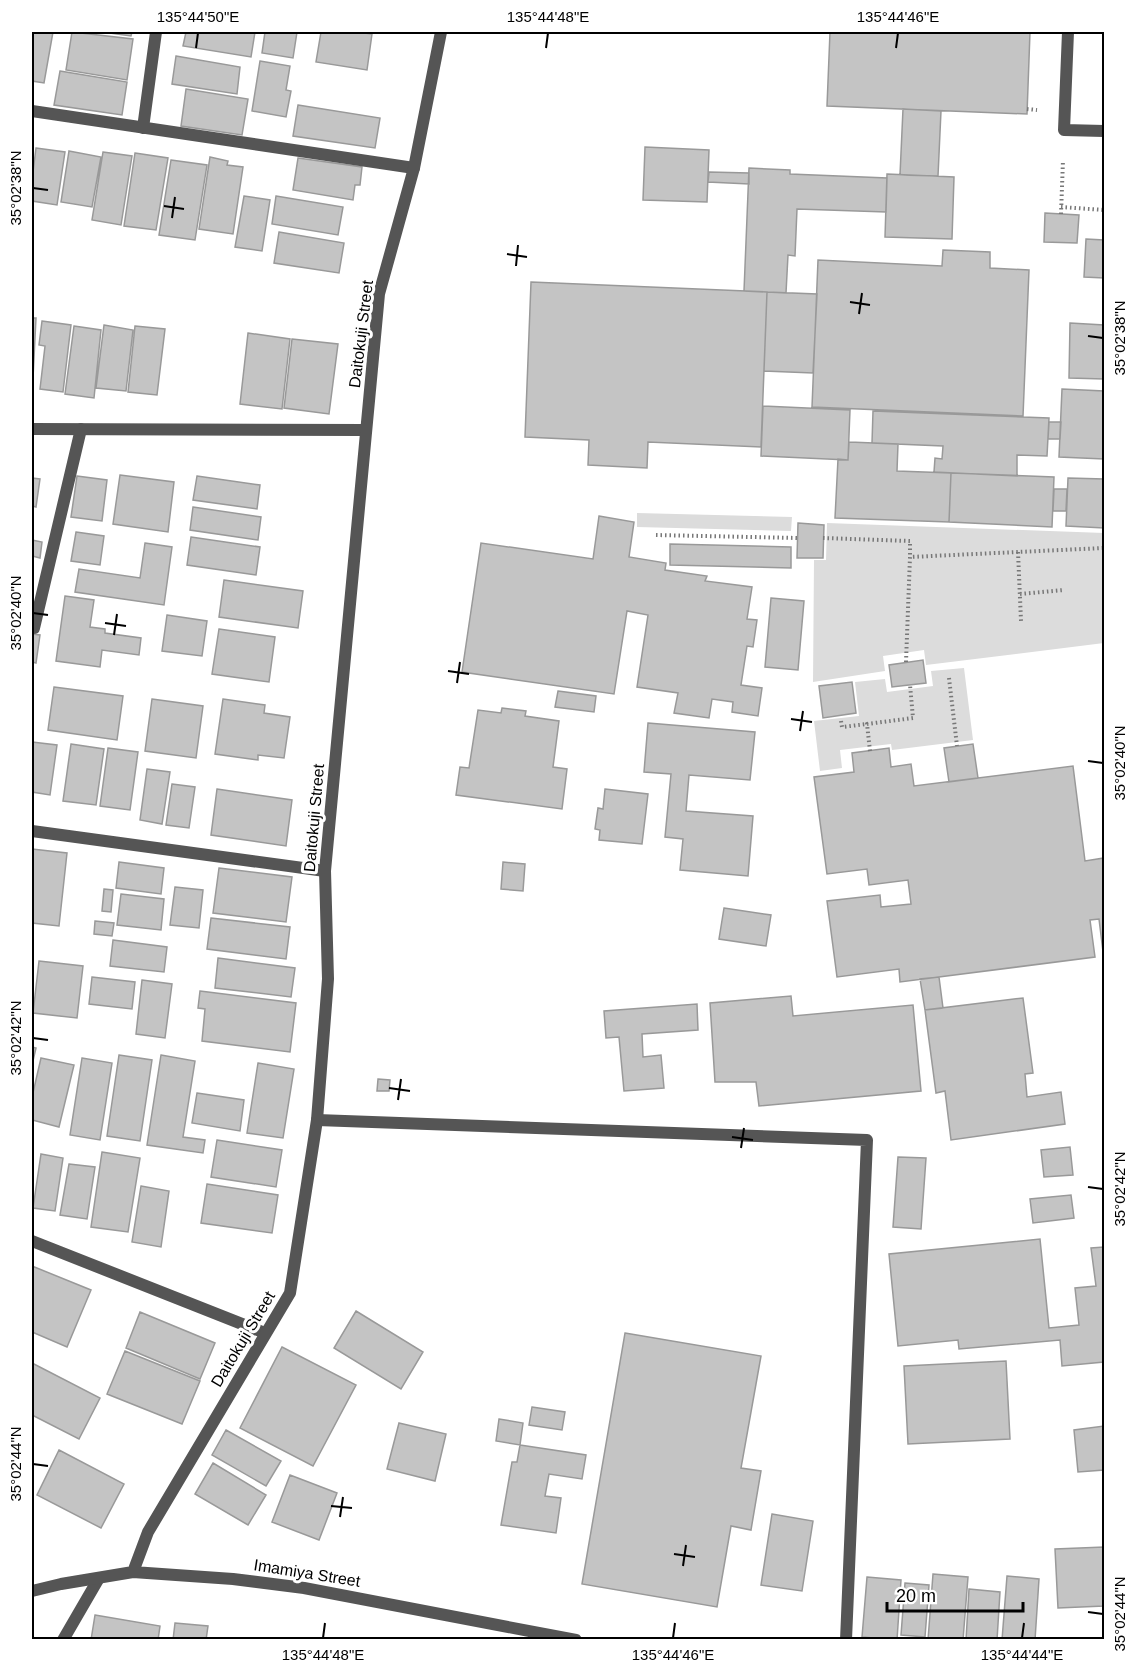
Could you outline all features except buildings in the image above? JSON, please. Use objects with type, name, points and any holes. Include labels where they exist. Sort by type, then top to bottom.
[{"type":"street","points":[[143,128],[156,32]]},
{"type":"street","name":"Daitokuji Street","points":[[133,1572],[148,1532],[290,1293],[317,1120],[328,980],[324,871],[379,294],[414,168],[441,32]]},
{"type":"street","points":[[1068,32],[1064,130],[1104,131]]},
{"type":"street","points":[[32,111],[414,168]]},
{"type":"street","points":[[32,429],[366,430]]},
{"type":"street","points":[[32,628],[34,628],[81,429]]},
{"type":"street","points":[[32,831],[324,871]]},
{"type":"street","points":[[317,1120],[867,1140],[846,1640]]},
{"type":"street","points":[[32,1241],[265,1333]]},
{"type":"street","name":"Imamiya Street","points":[[32,1591],[133,1572],[233,1579],[304,1588],[576,1640]]},
{"type":"street","points":[[63,1640],[99,1578]]},
{"type":"path","points":[[1061,214],[1064,130]]},
{"type":"path","points":[[1061,207],[1104,210]]},
{"type":"path","points":[[656,535],[798,538]]},
{"type":"path","points":[[823,538],[910,541],[906,662]]},
{"type":"path","points":[[909,557],[1104,548]]},
{"type":"path","points":[[1018,552],[1021,621]]},
{"type":"path","points":[[1020,594],[1064,591]]},
{"type":"path","points":[[949,678],[957,746]]},
{"type":"path","points":[[841,721],[842,727],[913,718],[910,685]]},
{"type":"path","points":[[867,724],[870,751]]},
{"type":"shaded area","points":[[637,513],[792,517],[791,531],[637,527]]},
{"type":"shaded area","points":[[827,523],[1104,533],[1104,643],[926,665],[924,650],[883,656],[885,671],[813,682],[814,560],[826,560]]},
{"type":"shaded area","points":[[964,668],[973,740],[892,750],[891,744],[840,750],[842,768],[820,771],[814,721],[859,716],[855,682],[885,679],[887,692],[933,686],[931,671]]}]
